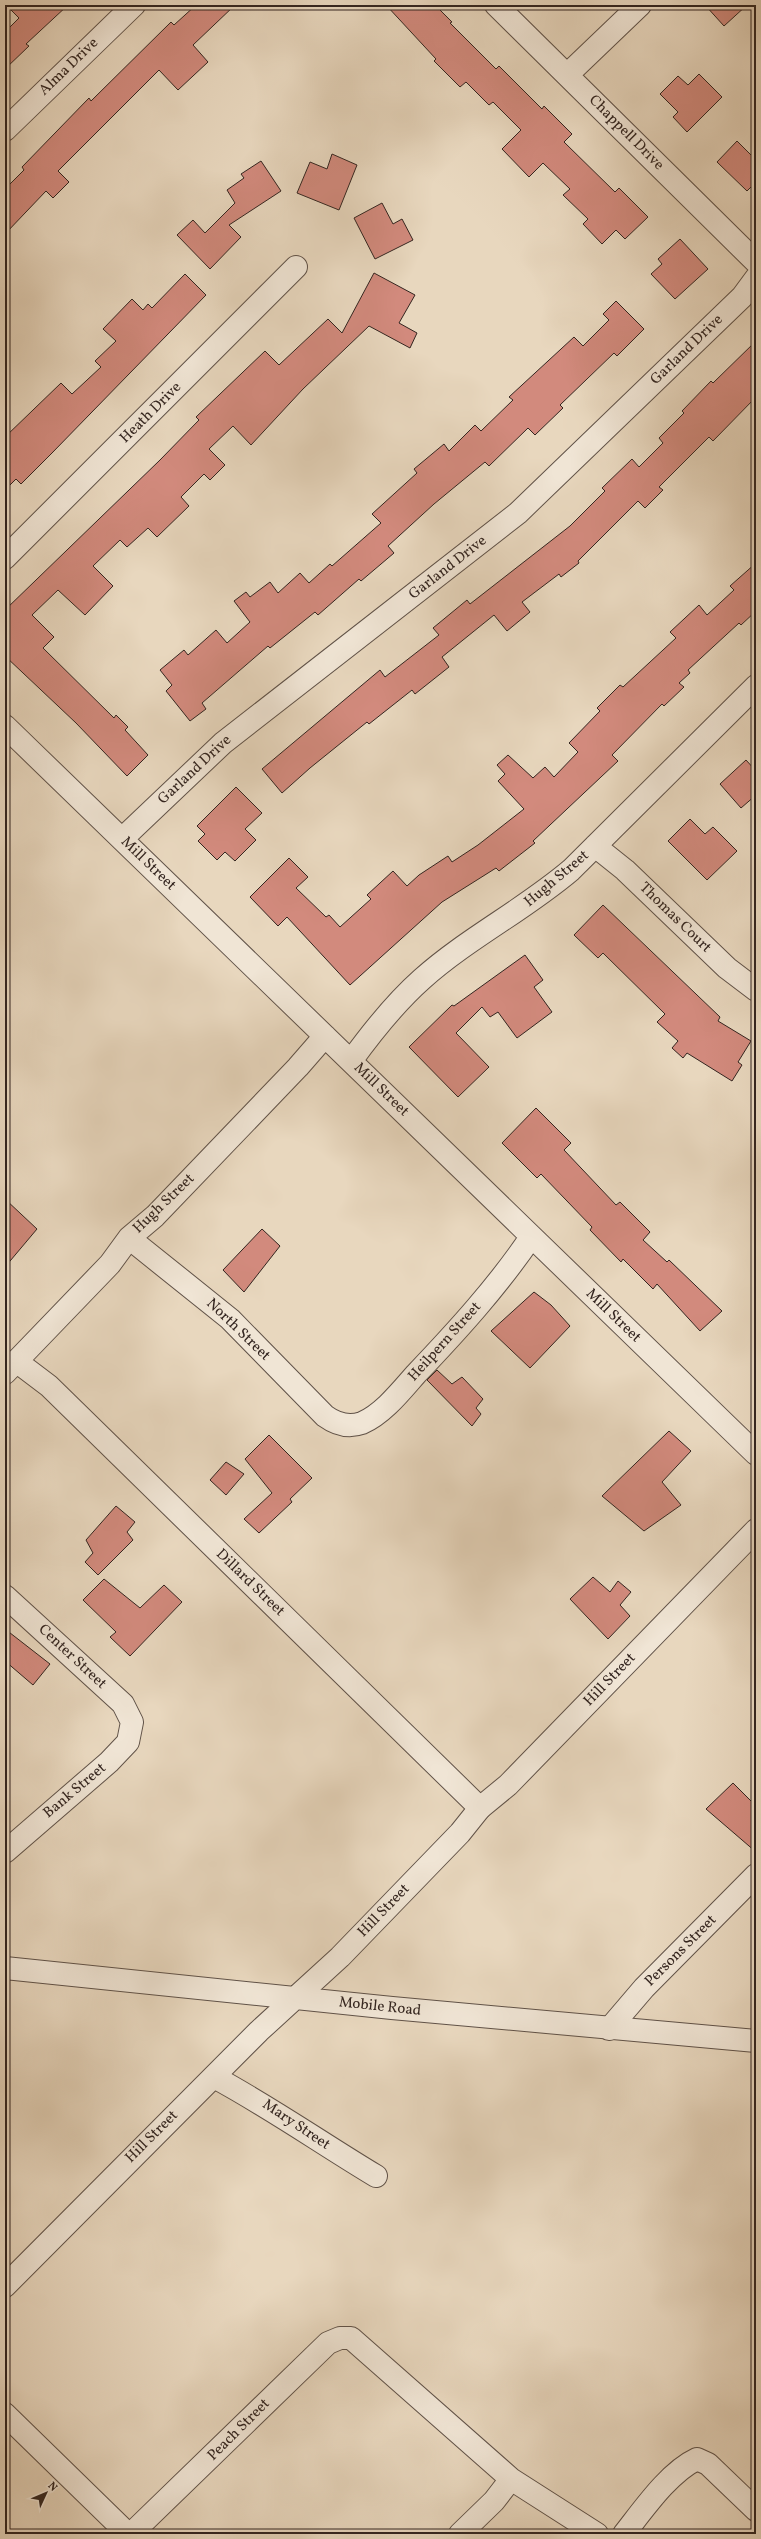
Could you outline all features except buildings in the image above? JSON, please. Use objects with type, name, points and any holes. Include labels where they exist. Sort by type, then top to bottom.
[{"type":"street","name":"Alma Drive","points":[[5,130],[134,5]]},
{"type":"street","name":"Chappell Drive","points":[[496,5],[756,262]]},
{"type":"street","points":[[568,75],[640,5]]},
{"type":"street","name":"Heath Drive","points":[[5,558],[296,267]]},
{"type":"street","name":"Garland Drive","points":[[122,839],[223,743],[518,513],[742,297],[756,278]]},
{"type":"street","name":"Hugh Street","points":[[351,1061],[376,1027],[422,979],[454,954],[541,895],[595,846],[756,686]]},
{"type":"street","name":"Mill Street","points":[[5,726],[756,1454]]},
{"type":"street","name":"Thomas Court","points":[[595,846],[625,870],[727,968],[756,990]]},
{"type":"street","name":"Hugh Street","points":[[11,1367],[110,1264],[129,1238],[155,1216],[298,1067],[325,1036]]},
{"type":"street","name":"Heilpern Street","points":[[343,1425],[361,1423],[375,1414],[397,1395],[509,1269],[531,1236]]},
{"type":"street","name":"North Street","points":[[129,1238],[230,1319],[325,1416],[332,1422],[343,1425]]},
{"type":"street","name":"Dillard Street","points":[[11,1367],[49,1386],[480,1808]]},
{"type":"street","name":"Hill Street","points":[[5,2286],[214,2077],[296,1997],[340,1957],[455,1839],[480,1808],[508,1785],[756,1530]]},
{"type":"street","name":"Center Street","points":[[5,1596],[123,1704],[132,1722]]},
{"type":"street","name":"Bank Street","points":[[5,1852],[109,1762],[128,1742],[132,1722]]},
{"type":"street","name":"Persons Street","points":[[609,2029],[644,1988],[756,1875]]},
{"type":"street","name":"Mobile Road","points":[[5,1968],[609,2029],[756,2041]]},
{"type":"street","name":"Mary Street","points":[[214,2077],[258,2100],[322,2144],[376,2176]]},
{"type":"street","name":"Peach Street","points":[[131,2534],[158,2511],[328,2343],[340,2338],[351,2338],[511,2479]]},
{"type":"street","points":[[5,2414],[128,2534]]},
{"type":"street","points":[[624,2534],[675,2475],[685,2465],[697,2459],[708,2464],[756,2510]]},
{"type":"street","points":[[460,2534],[494,2501],[511,2479],[597,2534]]}]
